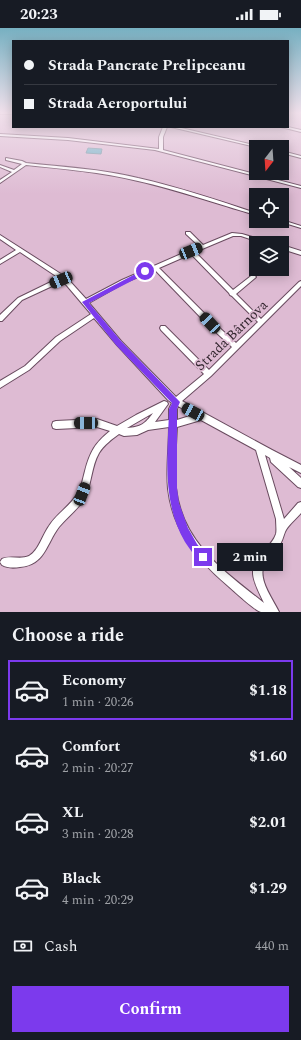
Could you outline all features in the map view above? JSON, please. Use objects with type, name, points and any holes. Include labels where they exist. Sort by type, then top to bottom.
[{"type":"street","points":[[70,139],[161,150],[301,187]]},
{"type":"street","points":[[161,139],[161,150]]},
{"type":"street","points":[[226,139],[249,144]]},
{"type":"street","points":[[289,154],[301,157]]},
{"type":"street","points":[[7,159],[25,164],[90,171],[137,179],[249,212]]},
{"type":"street","points":[[0,182],[25,164]]},
{"type":"street","points":[[0,166],[14,171]]},
{"type":"street","points":[[289,224],[301,227]]},
{"type":"street","points":[[188,233],[203,247]]},
{"type":"street","points":[[85,302],[124,281],[191,251],[236,234],[249,238]]},
{"type":"street","points":[[0,237],[64,278],[170,401],[173,409],[172,488],[174,503],[184,530],[194,547],[213,566],[267,612]]},
{"type":"street","points":[[0,262],[20,250]]},
{"type":"street","points":[[289,250],[301,253]]},
{"type":"street","points":[[191,251],[261,322]]},
{"type":"street","points":[[155,267],[236,347]]},
{"type":"street","points":[[232,294],[252,277]]},
{"type":"street","points":[[0,319],[20,299],[64,278]]},
{"type":"street","name":"Strada Bârnova","points":[[170,401],[209,374],[301,283]]},
{"type":"street","points":[[0,385],[27,368],[58,338],[94,314]]},
{"type":"street","points":[[163,328],[209,374]]},
{"type":"street","points":[[170,401],[202,416],[301,469]]},
{"type":"street","points":[[56,425],[97,423],[105,424],[119,431],[138,432],[148,426],[170,401]]},
{"type":"street","points":[[5,562],[25,562],[34,558],[53,527],[78,501],[86,484],[99,446],[148,412],[170,401]]},
{"type":"street","points":[[148,426],[173,424],[202,416]]},
{"type":"street","points":[[259,447],[280,519],[281,529],[279,538],[260,561],[258,573],[260,584],[274,612]]},
{"type":"street","points":[[269,453],[301,484]]},
{"type":"street","points":[[281,529],[301,506]]},
{"type":"building","points":[[88,148],[102,149],[101,154],[86,153]]},
{"type":"route","points":[[145,271],[85,302],[119,343],[165,393],[176,402],[173,409],[172,488],[174,503],[184,530],[194,547],[203,557]]}]
